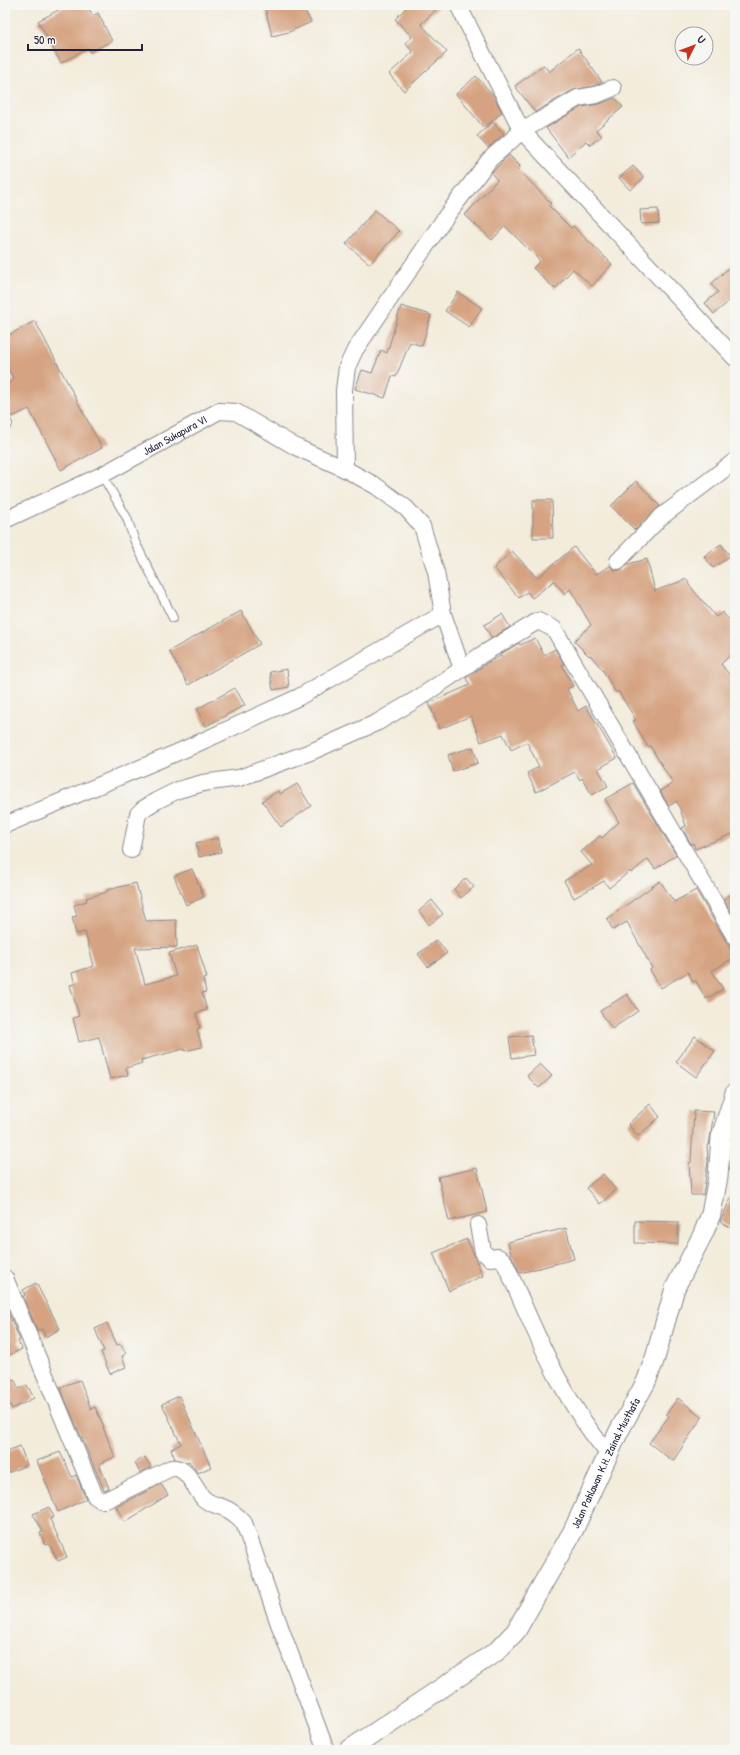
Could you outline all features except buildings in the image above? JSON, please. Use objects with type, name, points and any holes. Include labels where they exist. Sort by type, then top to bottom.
[{"type":"street","points":[[458,5],[522,131],[735,358]]},
{"type":"street","points":[[345,469],[344,390],[347,367],[354,350],[447,215],[490,159],[522,131],[578,98],[596,95],[613,88]]},
{"type":"street","name":"Jalan Sukapura VI","points":[[5,520],[102,475],[219,411],[236,412],[296,447],[345,469],[376,486],[406,508],[422,526],[436,572],[443,614],[462,669]]},
{"type":"street","points":[[618,561],[661,517],[735,461]]},
{"type":"street","points":[[5,825],[184,750],[299,697],[443,614]]},
{"type":"street","points":[[131,850],[138,814],[156,801],[178,790],[203,783],[239,778],[313,751],[378,722],[417,699],[481,655],[538,622],[554,629],[735,937]]},
{"type":"street","name":"Jalan Pahlawan K.H. Zainal Musthafa","points":[[349,1750],[497,1652],[516,1631],[573,1531],[608,1453],[646,1382],[655,1358],[675,1288],[711,1214],[718,1177],[720,1137],[735,1093]]},
{"type":"street","points":[[478,1225],[483,1252],[490,1258],[498,1257],[504,1261],[562,1388],[593,1436],[608,1453]]},
{"type":"street","points":[[5,1278],[95,1496],[101,1500],[106,1500],[171,1468],[177,1467],[183,1470],[203,1498],[211,1504],[221,1506],[237,1516],[244,1523],[279,1624],[326,1750]]},
{"type":"lane","points":[[102,475],[127,518],[135,542],[173,618]]}]
